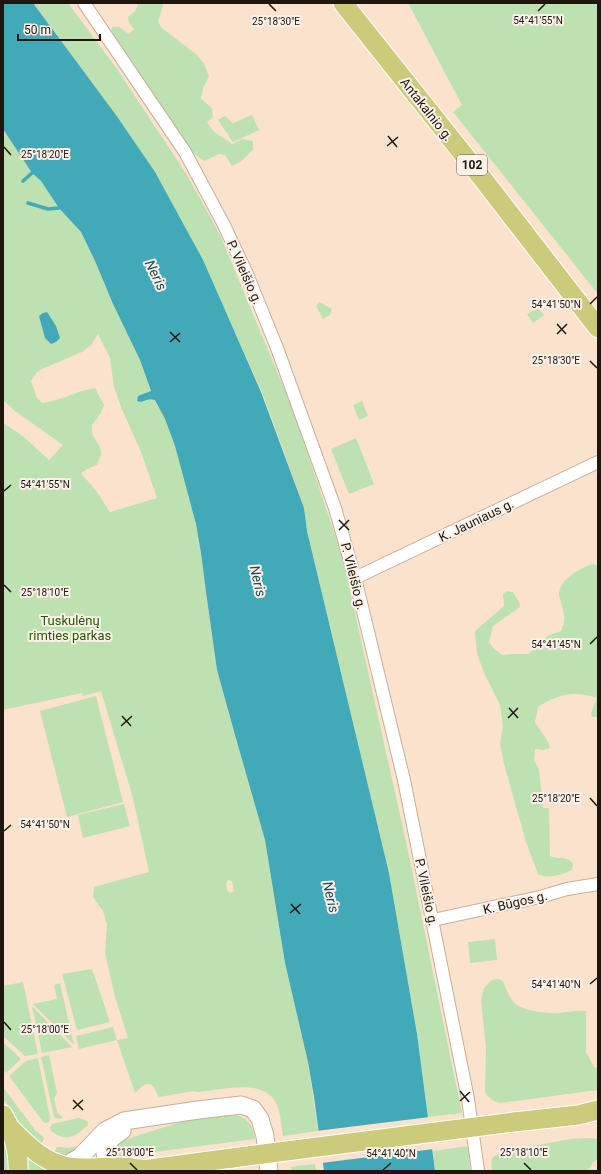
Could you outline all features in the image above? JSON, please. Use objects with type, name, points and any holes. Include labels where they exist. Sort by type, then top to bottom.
[{"type":"main road","name":"Antakalnio g.","points":[[343,3],[479,174],[598,328]]},
{"type":"main road","points":[[7,1122],[38,1154],[55,1163],[83,1168],[133,1169],[578,1115],[598,1110]]},
{"type":"main road","points":[[578,1115],[598,1120]]},
{"type":"main road","points":[[7,1122],[16,1146],[18,1171]]},
{"type":"street","name":"P. Vileišio g.","points":[[84,3],[185,152],[224,225],[249,280],[280,356],[335,508],[355,578],[404,780],[468,1099],[478,1171]]},
{"type":"street","name":"K. Jauniaus g.","points":[[355,578],[598,462]]},
{"type":"street","name":"K. Būgos g.","points":[[433,920],[540,897],[567,889],[598,884]]},
{"type":"street","points":[[65,1166],[80,1157],[101,1135],[115,1125],[124,1121],[241,1105],[253,1109],[260,1119],[265,1136],[269,1171]]},
{"type":"street","points":[[133,1169],[109,1160],[104,1151],[111,1138],[147,1118]]},
{"type":"green space","points":[[33,3],[68,3],[117,69],[187,175],[220,235],[293,410],[343,559],[408,851],[462,1113],[428,1117],[417,1034],[389,873],[307,531],[304,508],[262,392],[236,335],[116,115]]},
{"type":"green space","points":[[136,3],[162,3],[163,5],[158,22],[162,28],[197,55],[204,64],[209,76],[203,88],[201,99],[212,108],[213,117],[207,122],[209,126],[232,144],[242,139],[253,141],[253,150],[240,162],[232,166],[225,155],[219,154],[204,161],[193,153],[111,36],[112,27],[119,27],[129,34],[134,29],[129,23],[128,17],[138,6]]},
{"type":"green space","points":[[408,3],[598,3],[598,294],[453,112],[462,105]]},
{"type":"green space","points":[[252,115],[259,130],[233,142],[218,120],[225,116],[233,123]]},
{"type":"green space","name":"Tuskulėnų rimties parkas","points":[[3,129],[32,173],[41,181],[60,208],[81,232],[140,360],[151,392],[138,396],[143,402],[150,398],[155,399],[165,419],[175,446],[196,524],[217,670],[265,840],[285,963],[308,1062],[318,1131],[283,1136],[277,1105],[271,1096],[263,1091],[253,1088],[242,1087],[198,1092],[193,1091],[159,1097],[152,1085],[147,1084],[135,1093],[117,1040],[128,1038],[115,997],[105,953],[107,924],[103,911],[93,897],[94,887],[149,872],[133,798],[101,691],[83,696],[82,693],[3,710],[3,423],[24,437],[49,460],[63,445],[15,411],[3,400]],"holes":[[[47,312],[45,338],[43,313]],[[98,334],[110,358],[114,387],[121,407],[141,452],[157,498],[110,512],[97,492],[81,473],[97,465],[101,454],[100,447],[92,434],[92,425],[101,413],[104,405],[95,388],[42,403],[37,398],[31,381],[37,372],[82,352],[91,345]],[[228,880],[232,881],[234,891],[230,893],[227,890],[226,883]]]},
{"type":"green space","points":[[319,302],[332,309],[330,315],[323,319],[316,306]]},
{"type":"green space","points":[[538,307],[544,315],[533,323],[527,314]]},
{"type":"green space","points":[[362,401],[368,416],[359,420],[353,405]]},
{"type":"green space","points":[[356,438],[374,484],[349,494],[331,449]]},
{"type":"green space","points":[[593,564],[598,566],[598,717],[592,717],[591,713],[597,698],[574,694],[559,696],[538,707],[535,722],[548,742],[550,748],[544,750],[535,749],[534,760],[539,769],[543,808],[549,808],[550,856],[564,858],[573,863],[572,870],[559,875],[546,876],[538,874],[526,842],[504,764],[500,744],[503,726],[500,705],[485,675],[477,654],[475,631],[504,606],[503,594],[507,591],[513,592],[519,602],[520,607],[493,626],[489,642],[494,649],[502,655],[528,654],[542,643],[547,636],[561,631],[564,624],[564,617],[559,595],[560,589],[567,579],[577,571]]},
{"type":"green space","points":[[96,696],[123,802],[67,817],[40,711]]},
{"type":"green space","points":[[124,804],[130,826],[83,838],[78,815]]},
{"type":"green space","points":[[495,939],[497,960],[470,963],[468,942]]},
{"type":"green space","points":[[92,969],[110,1022],[77,1030],[62,974]]},
{"type":"green space","points":[[498,979],[503,981],[512,1000],[517,1005],[526,1009],[537,1012],[553,1013],[586,1011],[586,1052],[594,1067],[598,1068],[598,1090],[500,1103],[488,1096],[485,1092],[486,1048],[481,1000],[484,988],[492,980]]},
{"type":"green space","points":[[23,982],[38,1054],[25,1056],[3,1036],[3,986]]},
{"type":"green space","points":[[60,983],[74,1045],[33,1004],[57,999],[54,985]]},
{"type":"green space","points":[[32,1006],[72,1047],[42,1053]]},
{"type":"green space","points":[[113,1027],[117,1040],[79,1049],[76,1036]]},
{"type":"green space","points":[[3,1042],[21,1059],[6,1073],[3,1069]]},
{"type":"green space","points":[[49,1055],[57,1093],[54,1098],[57,1112],[63,1118],[58,1119],[54,1117],[41,1057]]},
{"type":"green space","points":[[38,1058],[50,1118],[49,1122],[44,1123],[9,1076],[26,1061]]},
{"type":"green space","points":[[3,1087],[35,1130],[44,1138],[40,1148],[21,1128],[14,1113],[3,1099]]},
{"type":"green space","points":[[231,1114],[241,1117],[248,1122],[253,1129],[255,1139],[154,1152],[116,1153],[117,1145],[136,1136],[188,1120]]},
{"type":"green space","points":[[78,1118],[88,1122],[88,1125],[79,1133],[71,1137],[62,1137],[51,1131],[50,1128],[52,1124]]},
{"type":"green space","points":[[3,1134],[13,1171],[3,1171]]},
{"type":"green space","points":[[570,1139],[598,1139],[598,1159],[593,1162],[588,1171],[492,1171],[491,1164],[493,1157],[502,1152]]},
{"type":"green space","points":[[77,1146],[79,1148],[66,1158],[52,1156],[57,1147],[69,1148]]},
{"type":"green space","points":[[469,1146],[470,1171],[435,1171],[433,1151]]},
{"type":"green space","points":[[31,1159],[58,1171],[27,1171],[28,1162]]},
{"type":"green space","points":[[315,1164],[316,1171],[292,1171],[291,1167]]},
{"type":"water","name":"Neris","points":[[3,3],[33,3],[116,115],[155,172],[203,260],[261,392],[304,508],[307,531],[389,873],[417,1034],[435,1171],[324,1171],[308,1062],[285,963],[265,840],[217,670],[196,524],[175,446],[165,419],[155,400],[149,399],[142,402],[137,401],[138,396],[151,391],[140,360],[81,232],[59,208],[41,181],[32,173],[3,129]]},
{"type":"water","points":[[47,312],[56,326],[60,338],[51,344],[45,338],[39,316]]},
{"type":"pier","points":[[430,1117],[434,1149],[321,1163],[316,1131]]},
{"type":"waterway","points":[[23,181],[32,173]]},
{"type":"waterway","points":[[28,203],[48,209],[59,208]]}]
